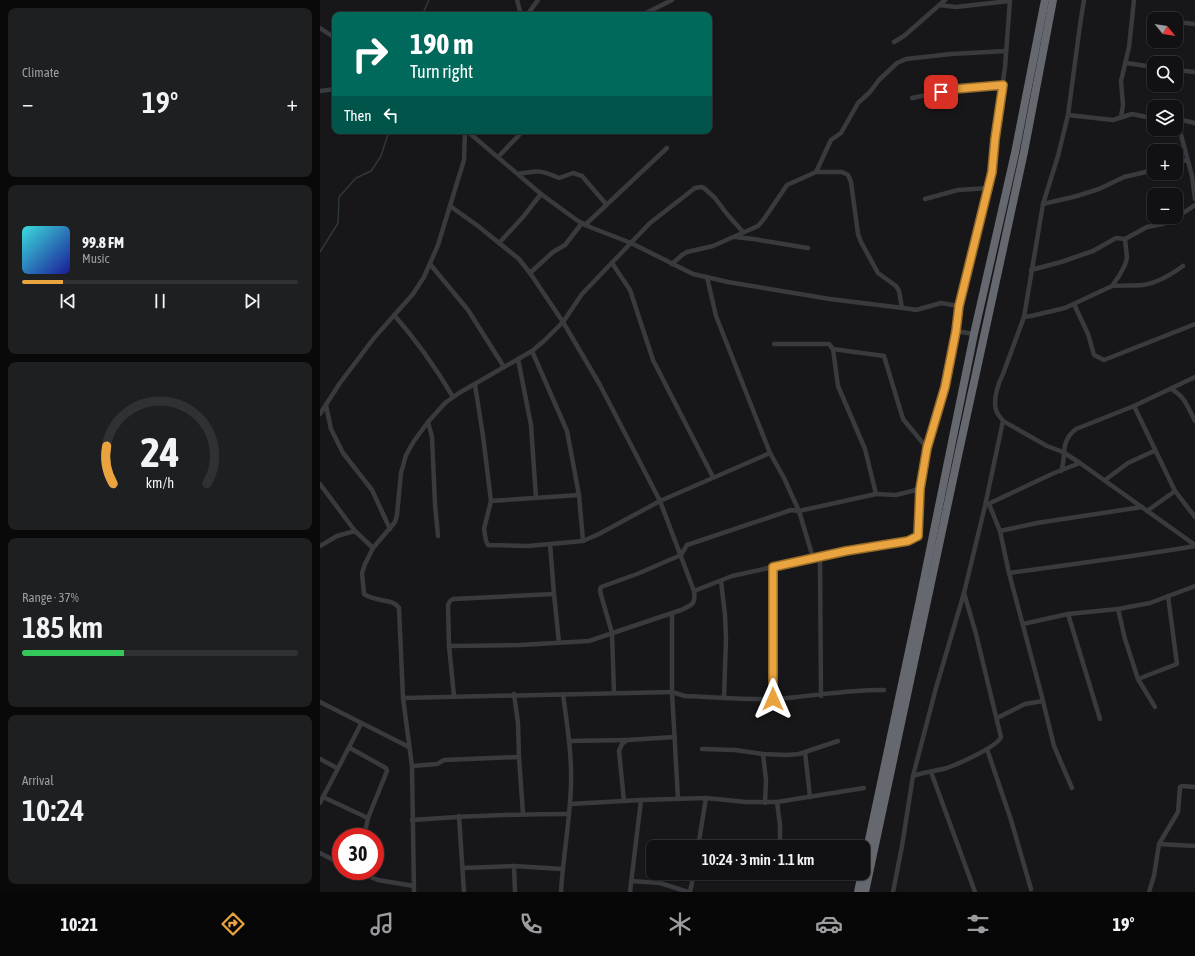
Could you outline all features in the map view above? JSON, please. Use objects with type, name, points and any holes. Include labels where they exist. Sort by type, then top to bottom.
[{"type":"highway","points":[[869,840],[974,334],[1015,153],[1044,0]]},
{"type":"highway","points":[[866,892],[1024,152],[1053,0]]},
{"type":"highway","points":[[858,892],[861,880]]},
{"type":"street","points":[[517,0],[520,12]]},
{"type":"street","points":[[529,12],[538,0]]},
{"type":"street","points":[[648,12],[672,0]]},
{"type":"street","points":[[894,42],[904,36],[944,0]]},
{"type":"street","points":[[1084,0],[1068,115],[1058,156],[1043,204],[1024,317],[1003,374],[998,383],[995,403],[996,410],[1003,421],[1047,446],[1063,452],[1080,463],[1195,546]]},
{"type":"street","points":[[1121,117],[1123,105],[1122,81],[1126,63],[1134,0]]},
{"type":"street","points":[[694,591],[732,576],[846,551],[908,541],[918,536],[920,489],[927,448],[945,387],[956,331],[959,306],[992,172],[1003,85],[1010,1],[956,7],[939,5]]},
{"type":"street","points":[[1183,23],[1195,24]]},
{"type":"street","points":[[320,28],[332,36]]},
{"type":"street","points":[[816,172],[831,140],[841,133],[858,103],[897,63],[906,59],[951,54],[1006,51]]},
{"type":"street","points":[[1126,63],[1147,66]]},
{"type":"street","points":[[1183,71],[1195,72]]},
{"type":"street","points":[[912,98],[955,89],[1003,85]]},
{"type":"street","points":[[320,91],[332,89]]},
{"type":"street","points":[[1068,115],[1112,120],[1132,114],[1147,117]]},
{"type":"street","points":[[1183,120],[1195,122]]},
{"type":"street","points":[[320,414],[340,383],[374,338],[413,294],[430,264],[438,245],[464,160],[466,134]]},
{"type":"street","points":[[470,134],[498,156],[541,194],[583,224],[631,243],[693,274],[830,299],[916,310],[941,302],[959,306]]},
{"type":"street","points":[[498,156],[520,134]]},
{"type":"street","points":[[1181,136],[1187,160],[1192,170],[1195,199]]},
{"type":"street","points":[[530,273],[553,252],[565,245],[583,224],[667,148]]},
{"type":"street","points":[[1183,161],[1187,160]]},
{"type":"street","points":[[518,174],[535,171],[544,172],[559,178],[573,173],[582,176],[606,204]]},
{"type":"street","points":[[672,264],[687,252],[709,248],[761,224],[787,185],[816,172],[842,172],[848,175],[851,182],[858,234],[861,242],[878,273],[896,286],[899,291],[902,308]]},
{"type":"street","points":[[1043,204],[1077,196],[1124,177],[1147,172]]},
{"type":"street","points":[[414,892],[412,766],[403,698],[399,608],[395,603],[372,599],[364,594],[362,574],[368,555],[390,530],[397,515],[401,472],[406,456],[414,441],[445,403],[532,351],[563,322],[580,297],[653,220],[695,188],[701,187],[715,198],[743,232]]},
{"type":"street","points":[[925,200],[958,190],[989,188]]},
{"type":"street","points":[[499,243],[541,194]]},
{"type":"street","points":[[1031,270],[1093,251],[1116,238],[1125,239],[1147,227],[1163,224],[1183,214],[1195,205]]},
{"type":"street","points":[[449,646],[520,645],[590,641],[692,605],[695,599],[694,591],[660,501],[600,385],[563,322],[530,273],[518,259],[478,226],[450,206]]},
{"type":"street","points":[[734,237],[808,248]]},
{"type":"street","points":[[1112,286],[1125,265],[1127,258],[1125,239]]},
{"type":"street","points":[[612,262],[630,290],[653,360],[713,477]]},
{"type":"street","points":[[430,264],[468,310],[504,367]]},
{"type":"street","points":[[1024,317],[1065,308],[1112,286],[1144,285],[1154,282],[1183,266]]},
{"type":"street","points":[[707,277],[716,316],[770,453],[784,478],[799,511],[813,558]]},
{"type":"street","points":[[1074,304],[1088,334],[1091,349],[1094,355],[1104,360],[1195,324]]},
{"type":"street","points":[[394,315],[413,336],[453,397]]},
{"type":"street","points":[[956,331],[974,334]]},
{"type":"street","points":[[774,344],[829,344],[833,349],[838,386],[865,449],[876,494]]},
{"type":"street","points":[[833,349],[884,356],[903,419],[927,448]]},
{"type":"street","points":[[532,351],[567,431],[579,495],[583,541]]},
{"type":"street","points":[[518,359],[531,425],[536,498]]},
{"type":"street","points":[[1061,471],[1063,465],[1063,452],[1068,438],[1076,429],[1134,406],[1195,377]]},
{"type":"street","points":[[475,385],[491,501],[484,529],[488,545],[528,546],[583,541],[660,501],[770,453]]},
{"type":"street","points":[[1171,389],[1178,392],[1186,402],[1195,421]]},
{"type":"street","points":[[326,405],[331,429],[343,453],[372,490],[390,530]]},
{"type":"street","points":[[1134,406],[1154,451],[1175,491],[1195,517]]},
{"type":"street","points":[[893,892],[913,776],[987,505],[1003,421]]},
{"type":"street","points":[[428,422],[432,437],[438,536]]},
{"type":"street","points":[[1105,480],[1128,463],[1154,451]]},
{"type":"street","points":[[987,505],[1080,463]]},
{"type":"street","points":[[320,484],[355,531],[373,548]]},
{"type":"street","points":[[614,693],[612,634],[601,595],[601,587],[637,574],[681,555],[687,545],[791,510],[799,511],[876,494],[896,495],[920,489]]},
{"type":"street","points":[[1148,511],[1175,491]]},
{"type":"street","points":[[491,501],[579,495]]},
{"type":"street","points":[[987,505],[1000,531],[1009,573],[1054,746],[1072,788]]},
{"type":"street","points":[[1000,531],[1037,523],[1142,507]]},
{"type":"street","points":[[320,546],[337,536],[355,531]]},
{"type":"street","points":[[550,544],[559,643]]},
{"type":"street","points":[[1009,573],[1109,558],[1149,554],[1195,546]]},
{"type":"street","points":[[820,557],[821,696]]},
{"type":"street","points":[[773,567],[773,699]]},
{"type":"street","points":[[721,581],[726,639],[724,697]]},
{"type":"street","points":[[1023,624],[1068,614],[1118,609],[1156,602],[1195,586]]},
{"type":"street","points":[[913,776],[948,768],[987,749],[999,741],[1001,737],[976,634],[964,593]]},
{"type":"street","points":[[454,696],[449,646],[448,605],[450,601],[453,599],[554,594]]},
{"type":"street","points":[[1138,680],[1177,664],[1168,596]]},
{"type":"street","points":[[1118,609],[1125,639],[1138,680],[1154,707]]},
{"type":"street","points":[[672,613],[672,692],[678,799]]},
{"type":"street","points":[[1068,614],[1100,719]]},
{"type":"street","points":[[403,698],[514,694],[672,692],[685,696],[773,699],[821,696],[866,690],[884,690]]},
{"type":"street","points":[[514,694],[518,723],[523,814]]},
{"type":"street","points":[[561,892],[571,785],[570,741],[563,694]]},
{"type":"street","points":[[997,718],[1026,704],[1043,701]]},
{"type":"street","points":[[320,702],[361,724],[410,747]]},
{"type":"street","points":[[320,803],[337,768],[350,748],[361,724]]},
{"type":"street","points":[[570,741],[675,737]]},
{"type":"street","points":[[624,801],[619,751],[622,744],[627,740]]},
{"type":"street","points":[[702,749],[735,750],[787,756],[805,752],[838,741]]},
{"type":"street","points":[[350,748],[386,768],[387,771],[368,818],[366,828]]},
{"type":"street","points":[[987,749],[1011,820],[1031,889]]},
{"type":"street","points":[[805,752],[810,797]]},
{"type":"street","points":[[763,754],[766,780],[765,802]]},
{"type":"street","points":[[412,766],[437,764],[444,760],[519,757]]},
{"type":"street","points":[[320,759],[337,768]]},
{"type":"street","points":[[930,772],[975,892]]},
{"type":"street","points":[[1149,892],[1154,876],[1159,844],[1178,812],[1180,787],[1195,787]]},
{"type":"street","points":[[570,804],[706,798],[776,802],[864,788]]},
{"type":"street","points":[[323,797],[368,818]]},
{"type":"street","points":[[699,840],[706,798]]},
{"type":"street","points":[[630,892],[641,800]]},
{"type":"street","points":[[776,802],[780,825],[780,840]]},
{"type":"street","points":[[412,820],[459,816],[569,814]]},
{"type":"street","points":[[459,816],[464,892]]},
{"type":"street","points":[[1159,844],[1195,846]]},
{"type":"street","points":[[320,853],[332,859]]},
{"type":"street","points":[[463,868],[514,866],[562,869]]},
{"type":"street","points":[[514,866],[515,892]]},
{"type":"street","points":[[378,880],[414,886]]},
{"type":"street","points":[[631,881],[660,883],[689,892],[692,880]]},
{"type":"waterway","points":[[423,12],[429,0]]},
{"type":"waterway","points":[[320,252],[338,223],[339,197],[356,178],[371,171],[381,156],[388,134]]},
{"type":"route","points":[[773,699],[773,567],[846,551],[908,541],[918,536],[920,489],[927,448],[945,387],[956,331],[959,306],[989,188],[1003,85],[955,89],[941,92]]}]
